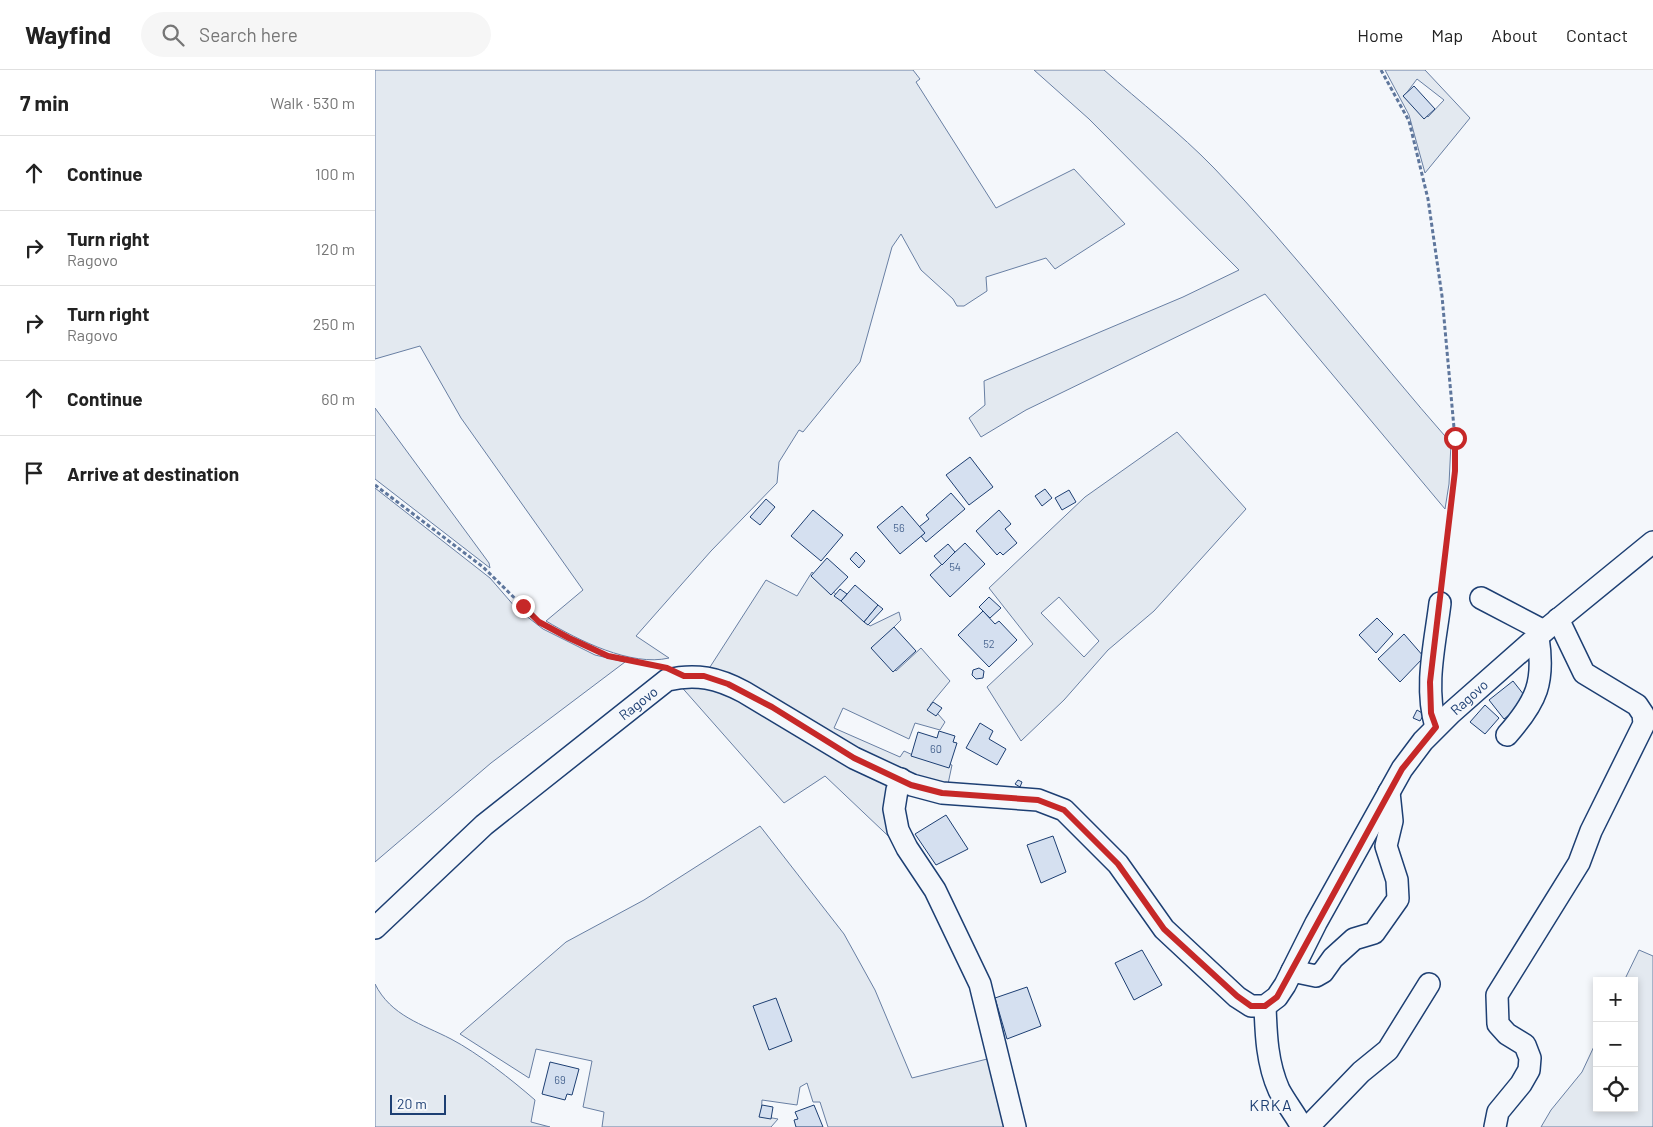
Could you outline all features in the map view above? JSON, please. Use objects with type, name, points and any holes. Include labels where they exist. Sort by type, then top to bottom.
[{"type":"street","name":"Ragovo","points":[[375,928],[484,825],[667,680],[684,676],[704,676],[728,684],[772,707],[854,758],[911,785],[942,793],[1038,800],[1064,810],[1118,864],[1164,929],[1237,996],[1251,1006],[1265,1006],[1277,997],[1402,769],[1436,727],[1547,629],[1653,542]]},
{"type":"street","points":[[1481,598],[1547,629],[1584,673],[1637,706],[1643,714],[1644,724],[1595,823],[1579,863],[1497,995],[1498,1024],[1507,1034],[1525,1046],[1530,1058],[1529,1070],[1521,1084],[1499,1112],[1495,1127]]},
{"type":"street","points":[[1436,727],[1431,713],[1430,682],[1440,603]]},
{"type":"street","points":[[1507,735],[1527,713],[1534,699],[1547,629]]},
{"type":"street","points":[[901,779],[894,809],[899,830],[907,848],[935,890],[980,984],[1015,1127]]},
{"type":"street","points":[[1291,971],[1317,976],[1354,939],[1374,933],[1393,909],[1398,899],[1397,880],[1386,846],[1392,821],[1389,792]]},
{"type":"street","points":[[1308,1127],[1347,1085],[1389,1050],[1429,984]]},
{"type":"street","points":[[1265,1006],[1266,1044],[1272,1072],[1280,1091],[1302,1127]]},
{"type":"path","points":[[1381,70],[1409,121],[1428,199],[1442,296],[1455,438],[1455,471],[1440,603]]},
{"type":"path","points":[[375,485],[483,567],[539,622],[608,656],[667,668],[684,676]]},
{"type":"shaded area","points":[[375,70],[913,70],[920,79],[916,82],[996,208],[1074,169],[1125,224],[1055,269],[1046,258],[986,277],[987,291],[964,306],[957,306],[953,299],[921,270],[901,234],[892,247],[860,362],[803,432],[799,430],[779,462],[777,483],[711,551],[636,636],[669,658],[654,660],[638,659],[605,650],[573,636],[546,621],[583,590],[461,418],[420,346],[375,359]]},
{"type":"shaded area","points":[[1034,70],[1104,70],[1188,142],[1245,201],[1305,269],[1451,443],[1449,484],[1445,509],[1265,294],[1026,410],[981,437],[969,418],[985,405],[984,381],[1183,297],[1239,270],[1089,119]]},
{"type":"shaded area","points":[[1385,70],[1425,70],[1470,118],[1425,173],[1409,115]],"holes":[[[1417,79],[1444,100],[1428,117],[1405,95]]]},
{"type":"shaded area","points":[[375,408],[489,563],[490,568],[375,479]]},
{"type":"shaded area","points":[[1177,432],[1246,509],[1154,611],[1108,650],[1064,700],[1021,741],[987,687],[1033,644],[989,588],[1085,497]],"holes":[[[1059,597],[1099,641],[1084,657],[1041,613]]]},
{"type":"shaded area","points":[[375,488],[490,578],[516,608],[543,629],[595,655],[625,662],[491,763],[375,862]]},
{"type":"shaded area","points":[[812,572],[870,626],[899,612],[901,620],[875,646],[896,671],[921,648],[950,681],[930,705],[945,722],[940,730],[915,723],[909,739],[843,708],[834,728],[900,757],[904,751],[915,756],[952,765],[948,784],[914,776],[875,759],[746,681],[710,667],[766,580],[797,596]]},
{"type":"shaded area","points":[[678,683],[706,684],[891,781],[902,849],[825,776],[784,803]]},
{"type":"shaded area","points":[[760,826],[844,934],[875,990],[912,1078],[995,1057],[1011,1127],[828,1127],[820,1102],[813,1102],[807,1083],[800,1087],[797,1105],[762,1100],[761,1116],[778,1119],[771,1127],[602,1127],[604,1112],[583,1107],[592,1061],[536,1049],[529,1078],[460,1034],[566,942],[644,900]]},
{"type":"shaded area","points":[[1639,950],[1653,956],[1653,1127],[1541,1127],[1551,1110],[1582,1072],[1593,1049],[1593,1112],[1638,1112],[1638,977],[1626,977]]},
{"type":"shaded area","points":[[375,984],[382,995],[398,1012],[461,1045],[516,1084],[535,1100],[531,1122],[550,1127],[375,1127]]},
{"type":"building","points":[[1414,86],[1435,109],[1424,119],[1403,96]]},
{"type":"building","points":[[970,457],[993,487],[969,505],[946,475]]},
{"type":"building","points":[[1045,489],[1052,498],[1042,506],[1035,496]]},
{"type":"building","points":[[1069,490],[1076,502],[1062,510],[1055,498]]},
{"type":"building","points":[[951,493],[965,509],[926,542],[921,536],[925,533],[919,527],[929,519],[926,515]]},
{"type":"building","points":[[766,499],[775,507],[760,525],[750,517]]},
{"type":"building","points":[[902,506],[925,533],[900,554],[877,527]]},
{"type":"building","points":[[813,510],[843,535],[821,561],[791,536]]},
{"type":"building","points":[[999,510],[1011,524],[1005,529],[1017,543],[1003,555],[1000,552],[997,555],[976,531]]},
{"type":"building","points":[[965,543],[985,564],[950,597],[930,575]]},
{"type":"building","points":[[948,544],[955,552],[942,565],[934,556]]},
{"type":"building","points":[[856,552],[865,561],[859,568],[850,559]]},
{"type":"building","points":[[827,558],[848,577],[831,595],[811,576]]},
{"type":"building","points":[[855,585],[878,605],[864,622],[841,601]]},
{"type":"building","points":[[840,589],[847,594],[841,601],[834,596]]},
{"type":"building","points":[[989,597],[1001,608],[990,618],[979,607]]},
{"type":"building","points":[[878,605],[883,609],[868,625],[864,622]]},
{"type":"building","points":[[983,611],[995,624],[999,621],[1017,640],[989,667],[958,635]]},
{"type":"building","points":[[1377,618],[1393,634],[1376,653],[1359,635]]},
{"type":"building","points":[[894,627],[916,651],[893,672],[871,648]]},
{"type":"building","points":[[1404,634],[1424,657],[1400,682],[1378,659]]},
{"type":"building","points":[[979,668],[984,671],[983,678],[976,679],[972,675],[973,670]]},
{"type":"building","points":[[1513,681],[1528,700],[1504,719],[1489,700]]},
{"type":"building","points":[[933,702],[942,708],[936,716],[927,710]]},
{"type":"building","points":[[1485,705],[1499,718],[1485,734],[1470,722]]},
{"type":"building","points":[[1417,710],[1424,714],[1420,721],[1413,718]]},
{"type":"building","points":[[980,723],[993,731],[989,739],[1006,749],[997,765],[966,748]]},
{"type":"building","points":[[939,731],[955,736],[953,742],[957,743],[949,768],[911,756],[918,732],[937,738]]},
{"type":"building","points":[[1018,780],[1022,782],[1020,787],[1015,784]]},
{"type":"building","points":[[946,815],[968,849],[936,865],[915,834]]},
{"type":"building","points":[[1053,836],[1066,872],[1041,883],[1027,845]]},
{"type":"building","points":[[1142,950],[1162,985],[1134,1000],[1115,963]]},
{"type":"building","points":[[1027,987],[1041,1026],[1007,1039],[995,998]]},
{"type":"building","points":[[776,998],[792,1041],[769,1050],[753,1006]]},
{"type":"building","points":[[550,1062],[579,1069],[572,1095],[567,1094],[565,1100],[542,1094]]},
{"type":"building","points":[[762,1105],[773,1107],[771,1119],[759,1117]]},
{"type":"building","points":[[814,1105],[823,1127],[796,1127],[794,1120],[798,1119],[795,1112]]},
{"type":"district","name":"KRKA","points":[[1271,1104]]},
{"type":"route","points":[[523,606],[539,622],[608,656],[648,666],[667,668],[684,676],[704,676],[728,684],[772,707],[854,758],[911,785],[942,793],[1038,800],[1064,810],[1118,864],[1164,929],[1237,996],[1251,1006],[1265,1006],[1277,997],[1285,985],[1316,923],[1402,769],[1436,727],[1431,713],[1430,682],[1455,471],[1455,438]]}]
